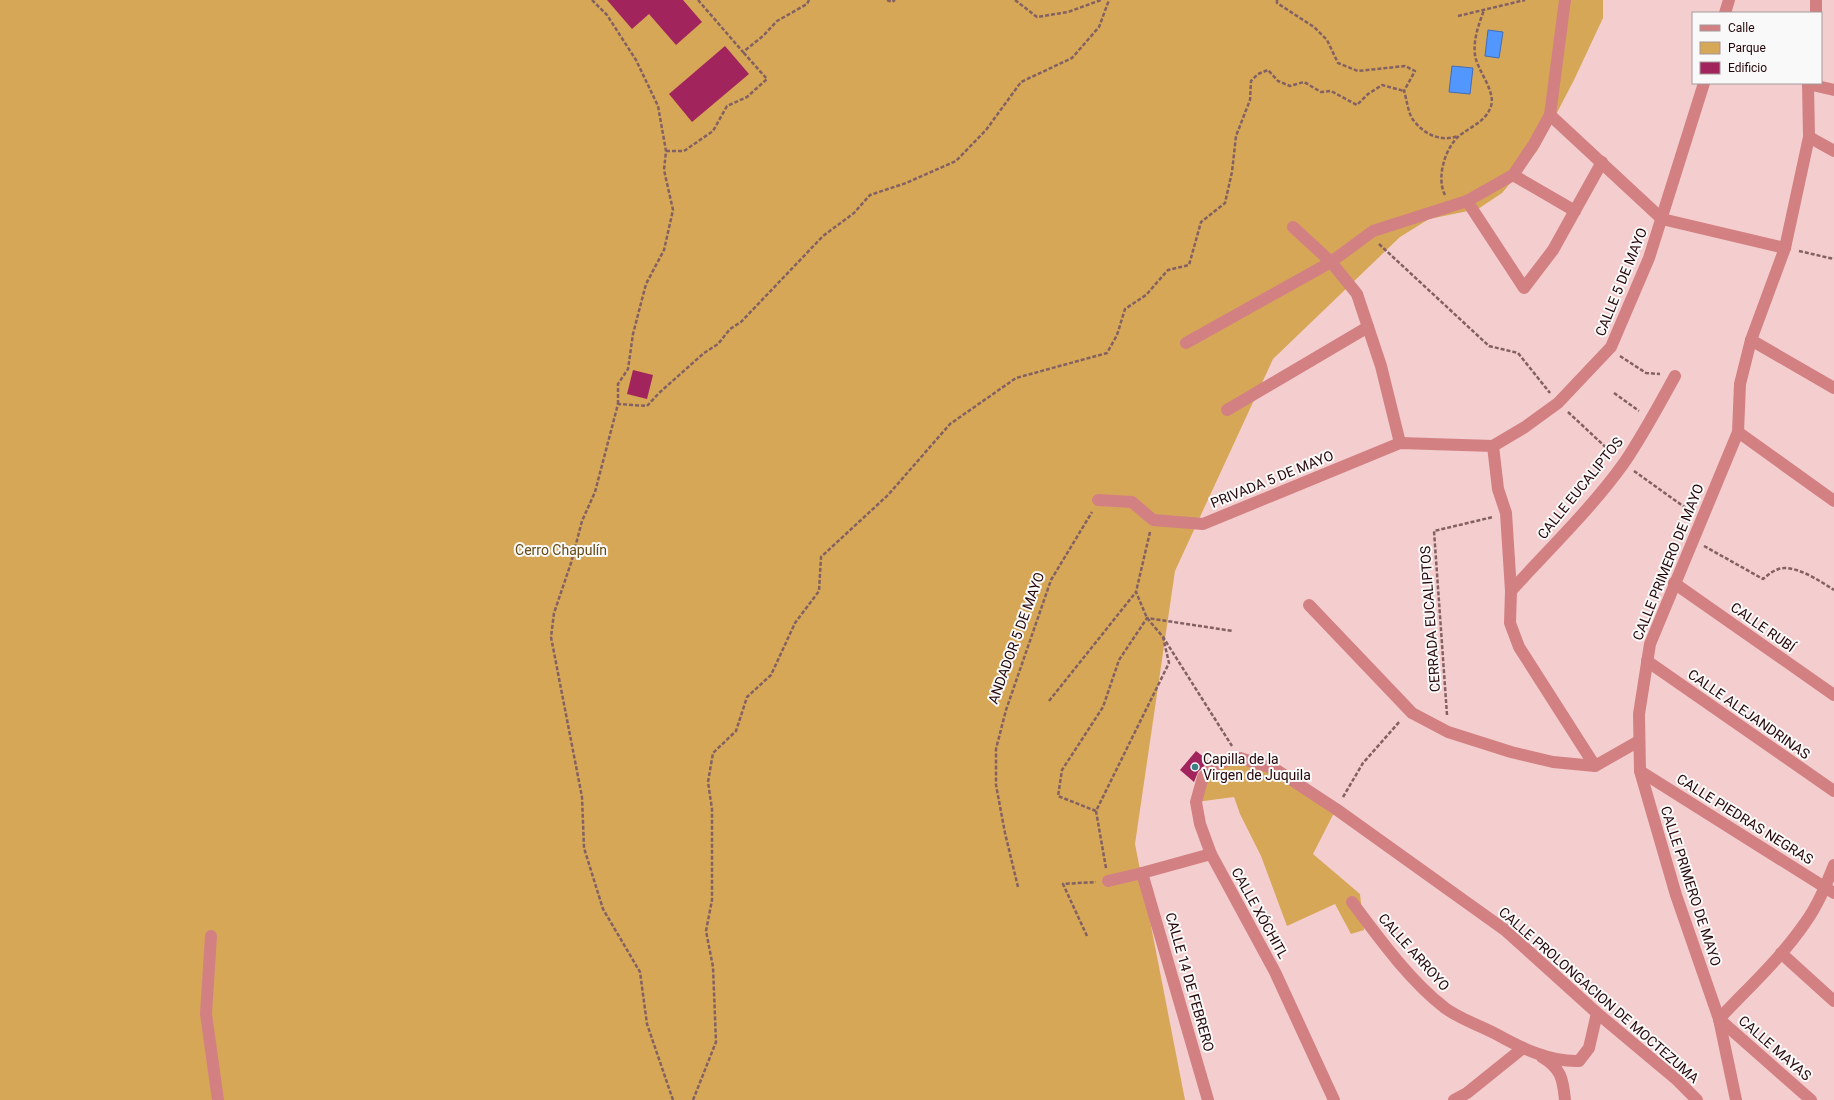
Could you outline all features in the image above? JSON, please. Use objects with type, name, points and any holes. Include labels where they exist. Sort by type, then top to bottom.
[{"type":"street","points":[[1186,343],[1331,262],[1373,231],[1467,201],[1513,175],[1534,144],[1550,115],[1565,0]]},
{"type":"street","points":[[1725,12],[1729,0]]},
{"type":"street","points":[[1816,0],[1816,12]]},
{"type":"street","name":"CALLE 5 DE MAYO","points":[[1493,446],[1558,403],[1611,347],[1649,258],[1704,84]]},
{"type":"street","points":[[1808,84],[1834,90]]},
{"type":"street","name":"CALLE PRIMERO DE MAYO","points":[[1736,1100],[1719,1019],[1676,895],[1640,770],[1639,714],[1650,644],[1674,583],[1738,432],[1740,384],[1751,340],[1784,248],[1809,137],[1808,84]]},
{"type":"street","points":[[1550,115],[1662,219],[1784,248]]},
{"type":"street","points":[[1809,137],[1834,150]]},
{"type":"street","points":[[1467,201],[1524,288],[1553,250],[1602,162]]},
{"type":"street","points":[[1513,175],[1575,211]]},
{"type":"street","points":[[1293,227],[1331,262],[1357,294],[1381,366],[1400,443],[1493,446],[1498,489],[1506,514],[1511,591],[1510,623],[1519,647],[1595,766]]},
{"type":"street","points":[[1227,410],[1368,327]]},
{"type":"street","points":[[1751,340],[1834,388]]},
{"type":"street","name":"CALLE EUCALIPTOS","points":[[1511,591],[1579,518],[1624,463],[1675,376]]},
{"type":"street","points":[[1738,432],[1834,501]]},
{"type":"street","name":"PRIVADA 5 DE MAYO","points":[[1153,520],[1203,524],[1400,443]]},
{"type":"street","points":[[1098,500],[1132,502],[1153,520]]},
{"type":"street","name":"CALLE RUBÍ","points":[[1674,583],[1834,695]]},
{"type":"street","points":[[1309,605],[1412,712],[1448,732],[1511,752],[1553,762],[1595,766],[1639,741]]},
{"type":"street","name":"CALLE ALEJANDRINAS","points":[[1647,661],[1834,792]]},
{"type":"street","name":"CALLE PROLONGACION DE MOCTEZUMA","points":[[1240,758],[1275,769],[1336,809],[1505,930],[1597,1013],[1677,1080],[1697,1100]]},
{"type":"street","name":"CALLE XÓCHITL","points":[[1240,758],[1218,763],[1203,777],[1196,802],[1200,824],[1211,854],[1275,972],[1334,1100]]},
{"type":"street","name":"CALLE PIEDRAS NEGRAS","points":[[1640,770],[1830,890]]},
{"type":"street","points":[[1108,880],[1142,873],[1211,854]]},
{"type":"street","points":[[1719,1019],[1781,953],[1806,923],[1830,890],[1834,865]]},
{"type":"street","name":"CALLE 14 DE FEBRERO","points":[[1142,873],[1208,1100]]},
{"type":"street","name":"CALLE ARROYO","points":[[1352,902],[1387,948],[1445,1008],[1464,1020],[1529,1050]]},
{"type":"street","points":[[211,936],[206,1014],[218,1100]]},
{"type":"street","points":[[1781,953],[1834,1001]]},
{"type":"street","points":[[1529,1050],[1567,1062],[1579,1061],[1589,1048],[1597,1013]]},
{"type":"street","name":"CALLE MAYAS","points":[[1719,1019],[1811,1100]]},
{"type":"street","points":[[1454,1100],[1468,1097],[1529,1050]]},
{"type":"street","points":[[1529,1050],[1554,1064],[1564,1081],[1565,1100]]},
{"type":"path","points":[[592,0],[607,16],[636,60],[658,106],[666,150],[664,170],[673,210],[664,250],[646,284],[633,334],[628,368],[618,384],[618,404],[595,492],[582,521],[571,563],[554,613],[551,637],[582,796],[584,848],[602,909],[640,972],[647,1024],[673,1100]]},
{"type":"path","points":[[666,150],[684,151],[714,131],[727,106],[747,97],[767,79],[698,0]]},
{"type":"path","points":[[743,52],[763,36],[777,21],[807,4],[809,0]]},
{"type":"path","points":[[887,0],[892,2],[895,0]]},
{"type":"path","points":[[1016,0],[1037,17],[1068,12],[1101,0]]},
{"type":"path","points":[[618,404],[648,406],[659,393],[704,353],[718,344],[730,329],[741,322],[823,236],[854,213],[870,195],[906,183],[956,161],[986,130],[1021,82],[1072,58],[1099,27],[1109,0]]},
{"type":"path","points":[[1277,0],[1277,4],[1314,27],[1327,40],[1338,63],[1358,71],[1405,66],[1415,71],[1404,91],[1413,120],[1432,137],[1452,138],[1458,136],[1487,116],[1492,104],[1490,88],[1479,71],[1475,54],[1476,31],[1484,10]]},
{"type":"path","points":[[1458,16],[1525,0]]},
{"type":"path","points":[[693,1100],[716,1042],[713,967],[706,931],[712,900],[712,809],[708,782],[713,753],[736,731],[747,698],[771,675],[795,623],[819,591],[821,557],[888,495],[950,424],[1016,378],[1107,353],[1117,335],[1125,309],[1146,295],[1168,270],[1189,265],[1201,222],[1225,203],[1232,172],[1236,136],[1250,100],[1251,81],[1258,74],[1268,70],[1278,81],[1290,86],[1304,82],[1321,92],[1331,90],[1357,105],[1368,94],[1382,86],[1404,91]]},
{"type":"path","points":[[1451,206],[1441,188],[1442,170],[1447,154],[1458,136]]},
{"type":"path","points":[[1368,234],[1489,346],[1518,353],[1558,403],[1624,463],[1701,519]]},
{"type":"path","points":[[1784,248],[1834,259]]},
{"type":"path","points":[[1611,347],[1623,359],[1646,373],[1675,376]]},
{"type":"path","points":[[1614,393],[1650,419]]},
{"type":"path","name":"ANDADOR 5 DE MAYO","points":[[1018,887],[996,785],[996,749],[1006,710],[1051,580],[1098,500]]},
{"type":"path","name":"CERRADA EUCALIPTOS","points":[[1448,732],[1434,531],[1506,514]]},
{"type":"path","points":[[1049,701],[1136,592],[1153,520]]},
{"type":"path","points":[[1693,540],[1763,579],[1776,570],[1783,568],[1791,569],[1818,579],[1834,590]]},
{"type":"path","points":[[1136,592],[1147,618],[1163,637],[1193,688],[1240,758]]},
{"type":"path","points":[[1147,618],[1233,631]]},
{"type":"path","points":[[1096,811],[1058,796],[1062,770],[1103,707],[1119,660],[1147,618]]},
{"type":"path","points":[[1087,936],[1063,884],[1108,880],[1096,811],[1169,663],[1163,637]]},
{"type":"path","points":[[1336,809],[1363,763],[1402,720],[1412,712]]},
{"type":"green space","name":"Cerro Chapulín","points":[[0,0],[1603,0],[1603,18],[1574,80],[1537,151],[1502,193],[1478,209],[1429,219],[1400,237],[1273,359],[1175,571],[1135,844],[1185,1100],[0,1100]]},
{"type":"green space","points":[[1240,758],[1275,769],[1336,809],[1313,854],[1360,894],[1364,930],[1351,934],[1335,904],[1287,926],[1261,856],[1240,814],[1234,797],[1196,802],[1203,777]]},
{"type":"water","points":[[1488,30],[1503,32],[1499,58],[1485,56]]},
{"type":"water","points":[[1452,66],[1473,68],[1470,94],[1449,92]]},
{"type":"building","points":[[607,0],[683,0],[702,22],[676,45],[649,14],[632,29]]},
{"type":"building","points":[[725,46],[749,74],[692,122],[669,94]]},
{"type":"building","points":[[633,370],[653,375],[647,399],[627,394]]},
{"type":"building","name":"Capilla de la Virgen de Juquila","points":[[1196,751],[1209,761],[1198,772],[1194,782],[1180,770]]},
{"type":"place","name":"Capilla de la Virgen de Juquila","points":[[1195,767]]}]
